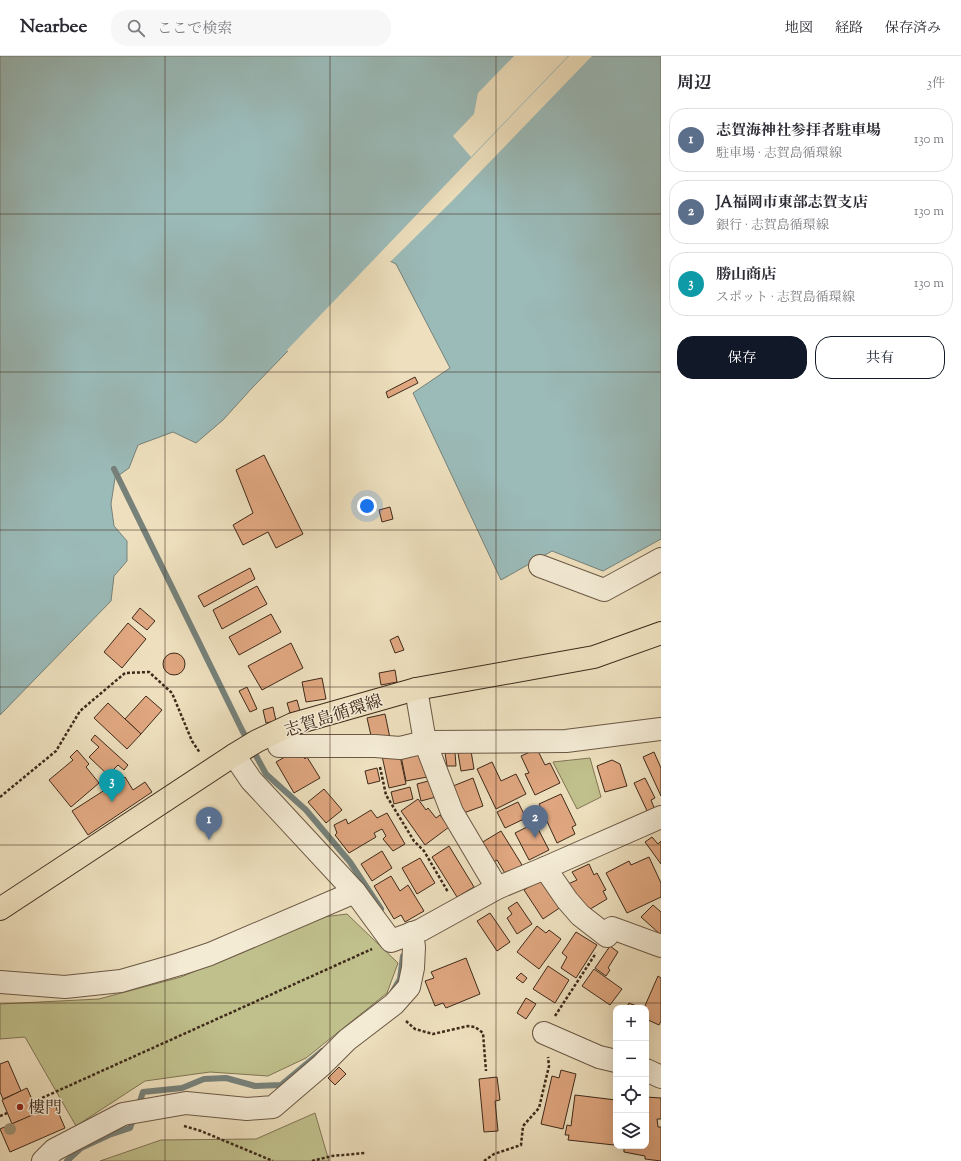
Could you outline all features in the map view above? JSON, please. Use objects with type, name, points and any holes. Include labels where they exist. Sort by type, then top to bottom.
[{"type":"main road","name":"志賀島循環線","points":[[0,909],[234,755],[258,741],[293,724],[416,689],[594,657],[661,633]]},
{"type":"street","points":[[540,566],[604,590],[661,559]]},
{"type":"street","points":[[416,689],[425,742],[452,812],[497,888]]},
{"type":"street","points":[[279,746],[376,746],[400,748],[425,742],[566,741],[661,729]]},
{"type":"street","points":[[234,755],[251,780],[355,892],[391,941],[421,930],[497,888],[661,817]]},
{"type":"street","points":[[545,868],[567,900],[580,915],[608,936],[612,928],[661,946]]},
{"type":"street","points":[[0,982],[65,987],[121,981],[210,954],[355,892]]},
{"type":"street","points":[[43,1161],[54,1150],[123,1114],[186,1103],[248,1109],[273,1107],[322,1065],[347,1040],[390,1007],[409,987],[413,968],[414,947],[412,933]]},
{"type":"street","points":[[544,1033],[599,1057],[613,1060]]},
{"type":"street","points":[[649,1071],[661,1077]]},
{"type":"path","points":[[0,797],[56,751],[80,711],[125,673],[149,672],[172,693],[192,740],[211,770]]},
{"type":"path","points":[[376,746],[386,795],[414,841],[424,851],[458,909]]},
{"type":"path","points":[[33,1102],[391,941]]},
{"type":"path","points":[[390,1007],[415,1029],[433,1034],[468,1026],[475,1027],[483,1033],[486,1071]]},
{"type":"path","points":[[0,1116],[7,1113]]},
{"type":"path","points":[[178,1124],[200,1131],[273,1161]]},
{"type":"path","points":[[312,1161],[332,1156],[365,1153]]},
{"type":"green space","points":[[590,758],[601,797],[577,809],[553,762]]},
{"type":"green space","points":[[347,914],[398,963],[387,993],[306,1058],[268,1076],[210,1072],[145,1081],[76,1126],[25,1037],[0,1039],[0,1004],[99,999],[181,977],[323,917]]},
{"type":"green space","points":[[315,1113],[329,1161],[100,1161],[161,1140],[256,1139]]},
{"type":"water","points":[[0,56],[661,56],[661,539],[603,571],[552,551],[501,580],[413,393],[450,368],[396,264],[380,256],[223,420],[196,443],[173,432],[138,445],[129,468],[115,478],[111,504],[114,526],[127,541],[127,561],[114,576],[111,601],[0,715]]},
{"type":"pier","points":[[514,56],[568,56],[471,157],[453,136],[474,114],[478,93]]},
{"type":"pier","points":[[569,56],[592,56],[452,201],[389,263],[380,259],[289,353],[287,350]]},
{"type":"building","points":[[415,377],[418,383],[388,398],[386,392]]},
{"type":"building","points":[[264,455],[303,534],[276,548],[268,532],[243,545],[233,525],[253,513],[236,470]]},
{"type":"building","points":[[390,507],[393,519],[382,522],[379,510]]},
{"type":"building","points":[[250,568],[255,579],[204,607],[198,596]]},
{"type":"building","points":[[257,586],[267,604],[222,629],[213,610]]},
{"type":"building","points":[[140,608],[155,621],[147,630],[132,618]]},
{"type":"building","points":[[271,614],[281,632],[239,655],[229,637]]},
{"type":"building","points":[[128,623],[146,639],[122,668],[104,652]]},
{"type":"building","points":[[398,636],[404,650],[395,653],[390,640]]},
{"type":"building","points":[[291,643],[303,668],[262,690],[248,666]]},
{"type":"building","points":[[174,653],[182,656],[185,664],[182,672],[174,675],[166,672],[163,664],[166,656]]},
{"type":"building","points":[[395,670],[397,682],[381,685],[379,673]]},
{"type":"building","points":[[322,678],[326,699],[306,702],[302,682]]},
{"type":"building","points":[[247,687],[257,709],[250,712],[239,691]]},
{"type":"building","points":[[146,696],[162,710],[141,734],[125,719]]},
{"type":"building","points":[[297,700],[300,711],[290,713],[287,703]]},
{"type":"building","points":[[108,703],[141,734],[127,749],[94,718]]},
{"type":"building","points":[[273,707],[276,721],[266,723],[263,710]]},
{"type":"building","points":[[385,714],[390,738],[372,740],[367,718]]},
{"type":"building","points":[[95,735],[128,765],[124,770],[118,765],[108,775],[89,757],[99,747],[91,740]]},
{"type":"building","points":[[299,749],[305,759],[307,757],[320,778],[294,793],[276,762]]},
{"type":"building","points":[[537,749],[545,765],[550,763],[560,783],[535,795],[525,774],[529,773],[521,756]]},
{"type":"building","points":[[77,750],[89,764],[86,767],[99,783],[71,807],[49,780],[73,760],[70,757]]},
{"type":"building","points":[[471,751],[474,769],[461,771],[458,753]]},
{"type":"building","points":[[421,752],[427,777],[406,781],[401,756]]},
{"type":"building","points":[[455,752],[456,766],[447,766],[445,753]]},
{"type":"building","points":[[654,752],[661,768],[661,796],[643,757]]},
{"type":"building","points":[[382,756],[400,756],[406,784],[389,788]]},
{"type":"building","points":[[612,760],[620,764],[627,786],[605,792],[597,766]]},
{"type":"building","points":[[492,762],[501,781],[516,774],[526,794],[496,809],[477,769]]},
{"type":"building","points":[[377,768],[380,781],[368,784],[365,771]]},
{"type":"building","points":[[125,777],[133,790],[145,782],[152,792],[88,835],[72,811]]},
{"type":"building","points":[[473,778],[483,806],[458,815],[448,788]]},
{"type":"building","points":[[645,778],[655,798],[651,800],[655,810],[648,813],[634,783]]},
{"type":"building","points":[[432,780],[436,797],[421,801],[417,784]]},
{"type":"building","points":[[410,787],[413,799],[394,804],[391,792]]},
{"type":"building","points":[[324,789],[342,810],[326,823],[308,802]]},
{"type":"building","points":[[561,794],[576,825],[572,827],[575,834],[557,843],[539,804]]},
{"type":"building","points":[[418,799],[426,810],[428,808],[436,818],[440,815],[449,827],[425,845],[401,811]]},
{"type":"building","points":[[518,802],[526,818],[505,828],[497,812]]},
{"type":"building","points":[[371,810],[377,818],[387,813],[405,844],[393,851],[383,839],[386,836],[382,829],[374,833],[376,837],[349,853],[335,835],[337,833],[334,825],[346,819],[348,824]]},
{"type":"building","points":[[535,823],[549,850],[529,860],[515,833]]},
{"type":"building","points":[[501,831],[522,865],[506,875],[497,860],[488,865],[476,846]]},
{"type":"building","points":[[652,837],[658,844],[661,841],[661,864],[645,842]]},
{"type":"building","points":[[449,846],[474,887],[457,897],[432,857]]},
{"type":"building","points":[[382,851],[392,868],[372,881],[361,864]]},
{"type":"building","points":[[649,857],[661,883],[661,897],[627,913],[606,873],[629,861],[631,865]]},
{"type":"building","points":[[420,858],[435,883],[417,894],[402,868]]},
{"type":"building","points":[[589,864],[594,875],[597,873],[606,890],[603,891],[607,899],[587,911],[568,884],[577,880],[572,872]]},
{"type":"building","points":[[391,876],[400,891],[408,885],[424,911],[405,922],[401,915],[394,919],[374,886]]},
{"type":"building","points":[[542,878],[561,907],[543,919],[524,890]]},
{"type":"building","points":[[517,902],[532,924],[517,934],[507,918],[512,914],[508,908]]},
{"type":"building","points":[[653,905],[661,912],[661,935],[641,917]]},
{"type":"building","points":[[490,913],[510,942],[497,951],[477,921]]},
{"type":"building","points":[[537,926],[546,933],[549,930],[561,939],[539,969],[517,952]]},
{"type":"building","points":[[576,932],[597,945],[576,978],[561,968],[567,957],[562,953]]},
{"type":"building","points":[[610,946],[618,952],[608,968],[610,970],[606,976],[595,968]]},
{"type":"building","points":[[466,958],[480,994],[446,1008],[443,1003],[435,1006],[425,981],[434,978],[431,972]]},
{"type":"building","points":[[548,966],[569,980],[555,1003],[533,989]]},
{"type":"building","points":[[594,969],[622,989],[610,1005],[582,986]]},
{"type":"building","points":[[521,973],[527,978],[523,983],[516,978]]},
{"type":"building","points":[[658,976],[661,978],[661,1021],[659,1025],[649,1020],[649,1005],[645,1005]]},
{"type":"building","points":[[526,998],[536,1004],[526,1019],[517,1013]]},
{"type":"building","points":[[8,1061],[21,1091],[3,1099],[0,1092],[0,1064]]},
{"type":"building","points":[[339,1067],[346,1074],[335,1085],[328,1078]]},
{"type":"building","points":[[561,1070],[576,1074],[563,1129],[541,1124],[552,1076],[559,1078]]},
{"type":"building","points":[[497,1077],[500,1100],[495,1101],[498,1131],[484,1132],[479,1079]]},
{"type":"building","name":"樓門","points":[[27,1088],[38,1113],[12,1124],[2,1100]]},
{"type":"building","points":[[575,1095],[613,1100],[613,1145],[568,1140],[569,1135],[565,1135],[567,1125],[571,1126]]},
{"type":"building","points":[[649,1097],[661,1098],[661,1119],[657,1119],[658,1127],[661,1127],[661,1161],[645,1159],[645,1156],[624,1152],[624,1149],[649,1149]]},
{"type":"building","points":[[55,1105],[65,1128],[10,1152],[0,1129]]},
{"type":"waterway","points":[[114,469],[242,730],[266,774],[306,810],[350,862],[381,909]]},
{"type":"waterway","points":[[393,991],[400,979],[403,956]]},
{"type":"waterway","points":[[138,1107],[143,1092],[182,1088],[204,1079],[226,1078],[255,1086],[281,1085],[322,1051]]},
{"type":"waterway","points":[[67,1161],[81,1148],[109,1135],[130,1128],[134,1117]]},
{"type":"place","name":"勝山商店","points":[[112,802]]},
{"type":"place","name":"JA福岡市東部志賀支店","points":[[535,838]]},
{"type":"place","name":"志賀海神社参拝者駐車場","points":[[209,840]]},
{"type":"place","name":"樓門","points":[[20,1107]]}]
